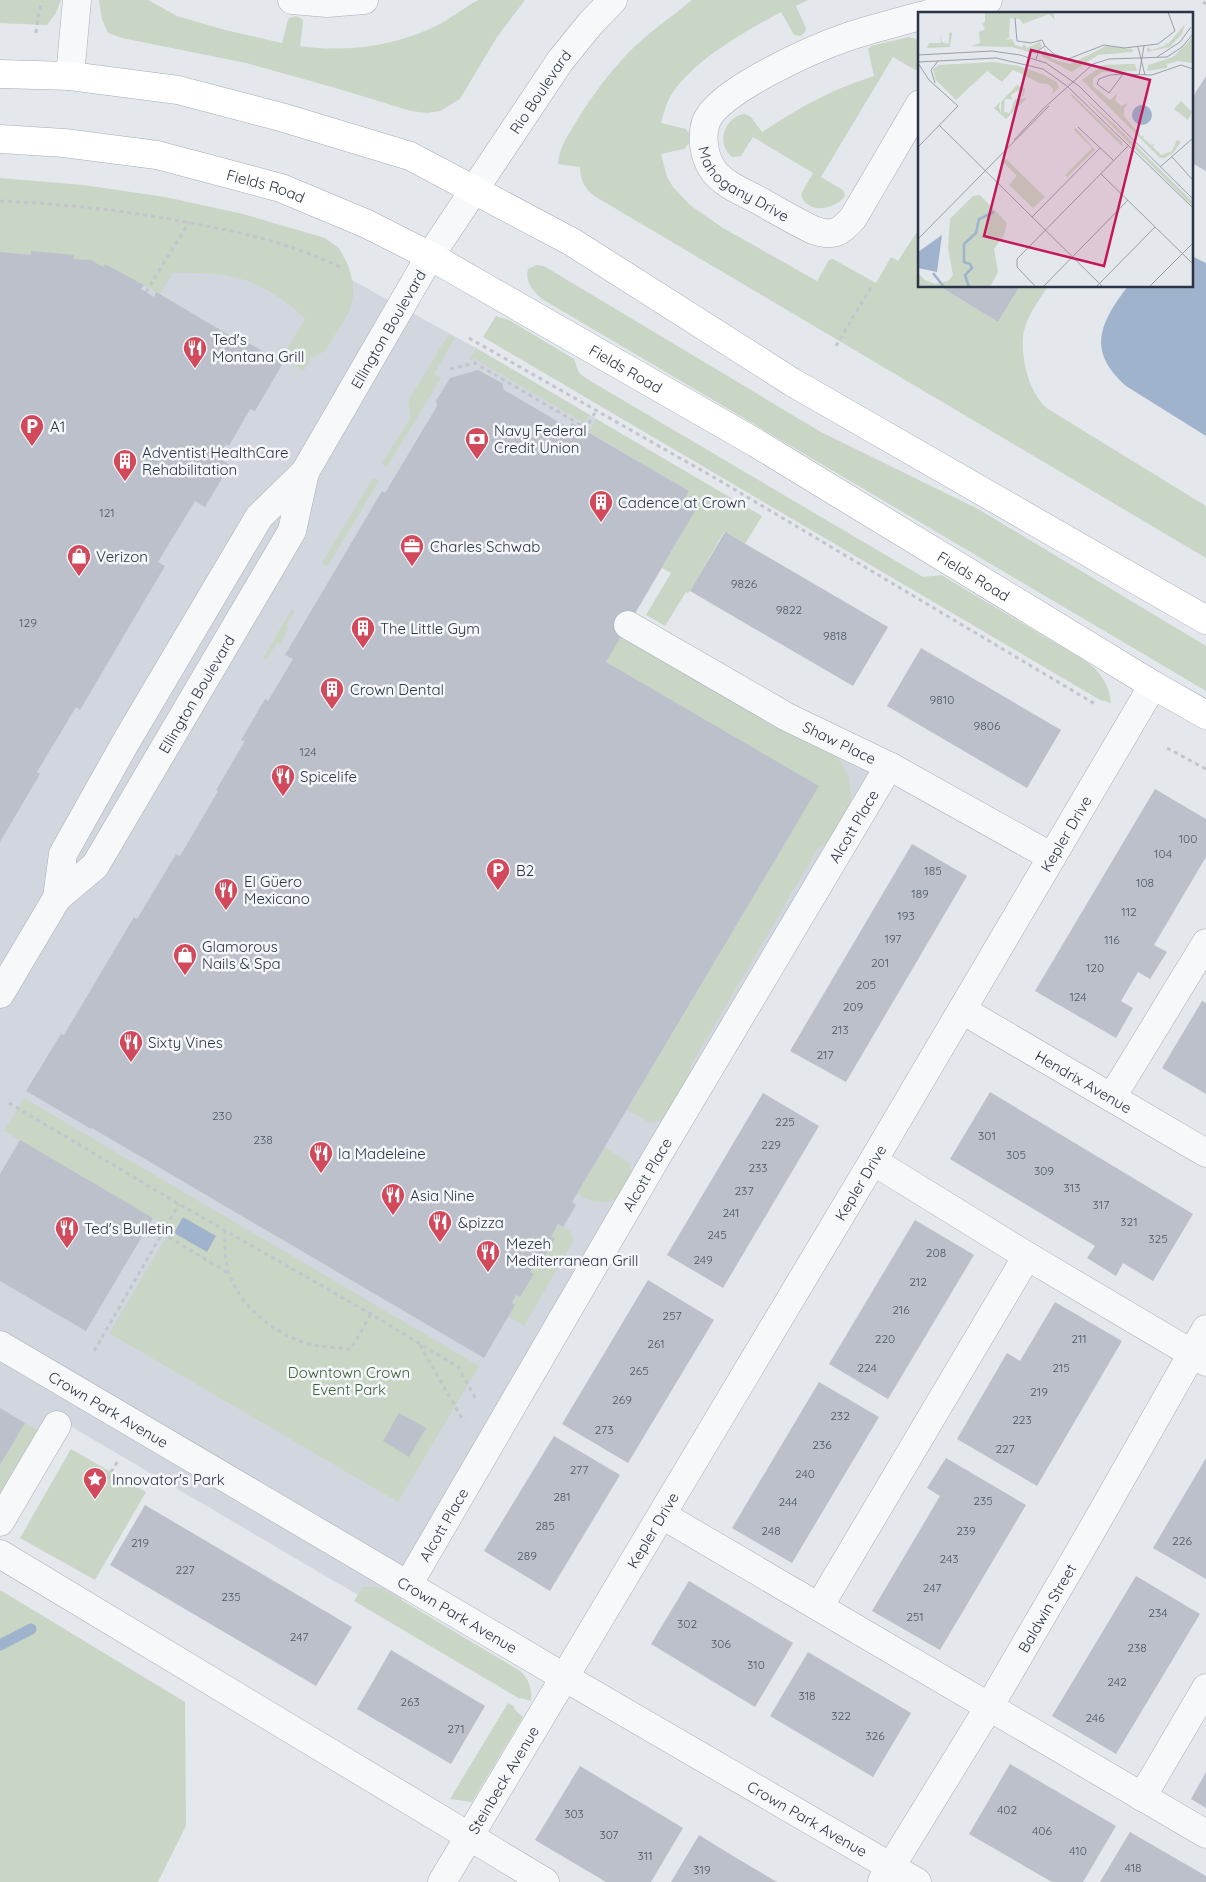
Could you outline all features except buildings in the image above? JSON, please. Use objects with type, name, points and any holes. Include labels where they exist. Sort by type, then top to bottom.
[{"type":"main road","points":[[0,74],[70,76],[178,90],[281,117],[410,156],[572,242],[792,382],[1206,620]]},
{"type":"main road","name":"Fields Road","points":[[0,139],[64,143],[157,155],[282,188],[367,224],[430,256],[756,443],[1206,715]]},
{"type":"street","points":[[70,76],[77,0]]},
{"type":"street","points":[[292,0],[327,3],[364,0]]},
{"type":"street","name":"Rio Boulevard","points":[[475,189],[560,60],[613,0]]},
{"type":"street","name":"Mahogany Drive","points":[[939,12],[988,0]]},
{"type":"street","name":"Mahogany Drive","points":[[918,18],[847,37],[810,52],[773,70],[729,96],[715,109],[706,122],[704,138],[706,155],[712,169],[724,182],[813,230],[824,234],[836,233],[853,218],[918,107]]},
{"type":"street","name":"Ellington Boulevard","points":[[57,898],[63,854],[127,740],[259,517],[305,472],[430,256],[475,189]]},
{"type":"street","name":"Ellington Boulevard","points":[[0,994],[57,898],[95,866],[292,531],[305,472]]},
{"type":"street","name":"Shaw Place","points":[[628,625],[787,717],[889,766],[1052,857]]},
{"type":"street","name":"Kepler Drive","points":[[564,1678],[873,1162],[1154,685]]},
{"type":"street","name":"Alcott Place","points":[[408,1586],[659,1153],[889,766]]},
{"type":"street","points":[[1112,1097],[1205,946]]},
{"type":"street","name":"Hendrix Avenue","points":[[962,1010],[1206,1154]]},
{"type":"street","points":[[873,1162],[1199,1358]]},
{"type":"street","points":[[819,1607],[1027,1256]]},
{"type":"street","name":"Baldwin Street","points":[[886,1874],[989,1707],[1092,1530],[1199,1358],[1206,1329]]},
{"type":"street","name":"Crown Park Avenue","points":[[0,1345],[564,1678],[886,1874],[917,1882]]},
{"type":"street","points":[[0,1522],[57,1425]]},
{"type":"street","points":[[662,1515],[1206,1834]]},
{"type":"street","points":[[0,1554],[545,1882]]},
{"type":"street","name":"Steinbeck Avenue","points":[[442,1882],[564,1678]]},
{"type":"street","points":[[1142,1797],[1206,1688]]},
{"type":"path","points":[[36,33],[42,0]]},
{"type":"path","points":[[0,201],[106,208],[189,222],[264,238],[313,254],[340,267]]},
{"type":"path","points":[[146,292],[189,222]]},
{"type":"path","points":[[836,346],[872,284]]},
{"type":"path","points":[[468,338],[730,487],[1095,704]]},
{"type":"path","points":[[450,369],[475,363],[586,428],[596,411]]},
{"type":"path","points":[[1167,748],[1206,768]]},
{"type":"path","points":[[9,1103],[179,1204],[371,1314],[458,1367],[474,1396]]},
{"type":"path","points":[[94,1351],[179,1204]]},
{"type":"path","points":[[225,1230],[224,1254],[229,1273],[242,1297],[260,1318],[284,1334],[312,1344],[351,1349],[371,1314]]},
{"type":"path","points":[[162,1233],[229,1273]]},
{"type":"path","points":[[420,1344],[467,1428]]},
{"type":"path","points":[[95,1500],[117,1462]]},
{"type":"shaded area","points":[[0,211],[317,261],[476,348],[710,486],[630,623],[890,769],[446,1529],[392,1615],[60,1420],[0,1520]]},
{"type":"green space","points":[[0,0],[61,0],[56,13],[47,25],[0,23]]},
{"type":"green space","points":[[99,0],[148,0],[177,16],[225,30],[282,43],[289,18],[296,16],[302,19],[303,22],[300,46],[336,49],[372,46],[407,38],[440,24],[479,0],[525,0],[497,37],[460,99],[440,111],[427,113],[411,111],[246,63],[122,38],[108,33],[102,19]]},
{"type":"green space","points":[[692,0],[808,0],[796,6],[806,28],[805,32],[800,36],[794,35],[781,12],[718,50],[688,74],[677,87],[668,101],[661,123],[686,129],[690,135],[689,143],[684,149],[661,154],[667,177],[673,187],[690,205],[723,228],[817,281],[829,260],[833,259],[876,283],[891,257],[898,261],[918,230],[918,270],[916,273],[918,274],[918,288],[942,288],[998,322],[1019,288],[1047,288],[1030,316],[1023,337],[1026,371],[1035,393],[1048,409],[1206,506],[1206,558],[596,197],[584,184],[580,167],[558,164],[562,147],[588,103],[622,60],[652,32]]},
{"type":"green space","points":[[909,37],[918,39],[918,69],[915,70],[893,57],[821,177],[843,190],[845,196],[835,205],[814,208],[804,201],[801,194],[813,173],[753,137],[741,156],[732,157],[727,152],[723,138],[725,131],[732,120],[738,116],[745,114],[751,117],[762,132],[816,100],[843,87],[874,76],[868,49],[871,46]]},
{"type":"green space","points":[[0,178],[83,185],[165,197],[243,214],[325,238],[339,248],[348,265],[353,283],[353,298],[349,312],[325,351],[311,358],[304,371],[282,358],[305,319],[288,304],[257,285],[224,275],[173,273],[160,294],[105,264],[103,267],[91,260],[73,259],[73,255],[31,251],[31,255],[0,252]]},
{"type":"green space","points":[[536,265],[544,266],[821,432],[978,509],[1206,646],[1206,691],[542,299],[528,282],[528,269]]},
{"type":"green space","points":[[496,316],[509,320],[574,359],[579,373],[587,379],[923,577],[941,575],[1084,660],[1103,678],[1111,703],[1100,700],[483,337]]},
{"type":"green space","points":[[449,334],[455,338],[434,374],[441,378],[387,467],[382,463],[411,417],[408,401]]},
{"type":"green space","points":[[476,348],[590,415],[584,423],[475,359],[469,360]]},
{"type":"green space","points":[[596,419],[762,516],[745,544],[724,532],[690,591],[686,592],[665,626],[646,615],[671,573],[662,568],[698,506],[685,498],[689,491],[589,432]]},
{"type":"green space","points":[[373,478],[379,481],[327,567],[322,563]]},
{"type":"green space","points":[[292,609],[295,611],[286,626],[289,628],[280,644],[277,643],[266,660],[263,658]]},
{"type":"green space","points":[[620,637],[772,725],[834,755],[849,778],[851,796],[850,805],[830,842],[818,848],[690,1067],[691,1076],[664,1119],[650,1123],[627,1110],[819,786],[606,662]]},
{"type":"green space","name":"Downtown Crown Event Park","points":[[24,1098],[479,1366],[398,1502],[109,1333],[171,1229],[4,1131]]},
{"type":"green space","points":[[605,1147],[629,1163],[632,1175],[617,1198],[612,1201],[600,1202],[577,1194]]},
{"type":"green space","points":[[558,1225],[570,1231],[574,1240],[524,1326],[508,1316],[515,1305],[512,1303],[537,1261],[540,1263],[554,1239],[551,1237]]},
{"type":"green space","points":[[25,1423],[39,1431],[0,1496],[0,1465]]},
{"type":"green space","points":[[71,1449],[146,1492],[95,1580],[20,1538]]},
{"type":"green space","points":[[363,1587],[383,1589],[520,1671],[526,1677],[529,1684],[531,1701],[520,1699],[354,1601]]},
{"type":"green space","points":[[0,1590],[185,1702],[186,1826],[158,1882],[0,1882]]},
{"type":"green space","points":[[508,1703],[515,1707],[514,1709],[523,1717],[472,1802],[450,1799]]},
{"type":"water","points":[[1194,257],[1206,263],[1206,436],[1126,386],[1106,361],[1102,349],[1104,325],[1127,288],[1194,288]]},
{"type":"water","points":[[183,1217],[216,1236],[207,1252],[174,1233]]},
{"type":"waterway","points":[[0,1645],[31,1629]]},
{"type":"place","name":"Ted's Montana Grill","points":[[195,369]]},
{"type":"place","name":"A1","points":[[32,447]]},
{"type":"place","name":"Navy Federal Credit Union","points":[[477,460]]},
{"type":"place","name":"Adventist HealthCare Rehabilitation","points":[[125,482]]},
{"type":"place","name":"Cadence at Crown","points":[[601,523]]},
{"type":"place","name":"Charles Schwab","points":[[412,567]]},
{"type":"place","name":"Verizon","points":[[79,577]]},
{"type":"place","name":"The Little Gym","points":[[363,649]]},
{"type":"place","name":"Crown Dental","points":[[332,710]]},
{"type":"place","name":"Spicelife","points":[[283,797]]},
{"type":"place","name":"B2","points":[[498,891]]},
{"type":"place","name":"El Güero Mexicano","points":[[226,911]]},
{"type":"place","name":"Glamorous Nails & Spa","points":[[185,976]]},
{"type":"place","name":"Sixty Vines","points":[[131,1063]]},
{"type":"place","name":"la Madeleine","points":[[321,1174]]},
{"type":"place","name":"Asia Nine","points":[[393,1216]]},
{"type":"place","name":"&pizza","points":[[440,1243]]},
{"type":"place","name":"Ted's Bulletin","points":[[67,1249]]},
{"type":"place","name":"Mezeh Mediterranean Grill","points":[[488,1273]]},
{"type":"place","name":"Innovator's Park","points":[[95,1500]]}]
